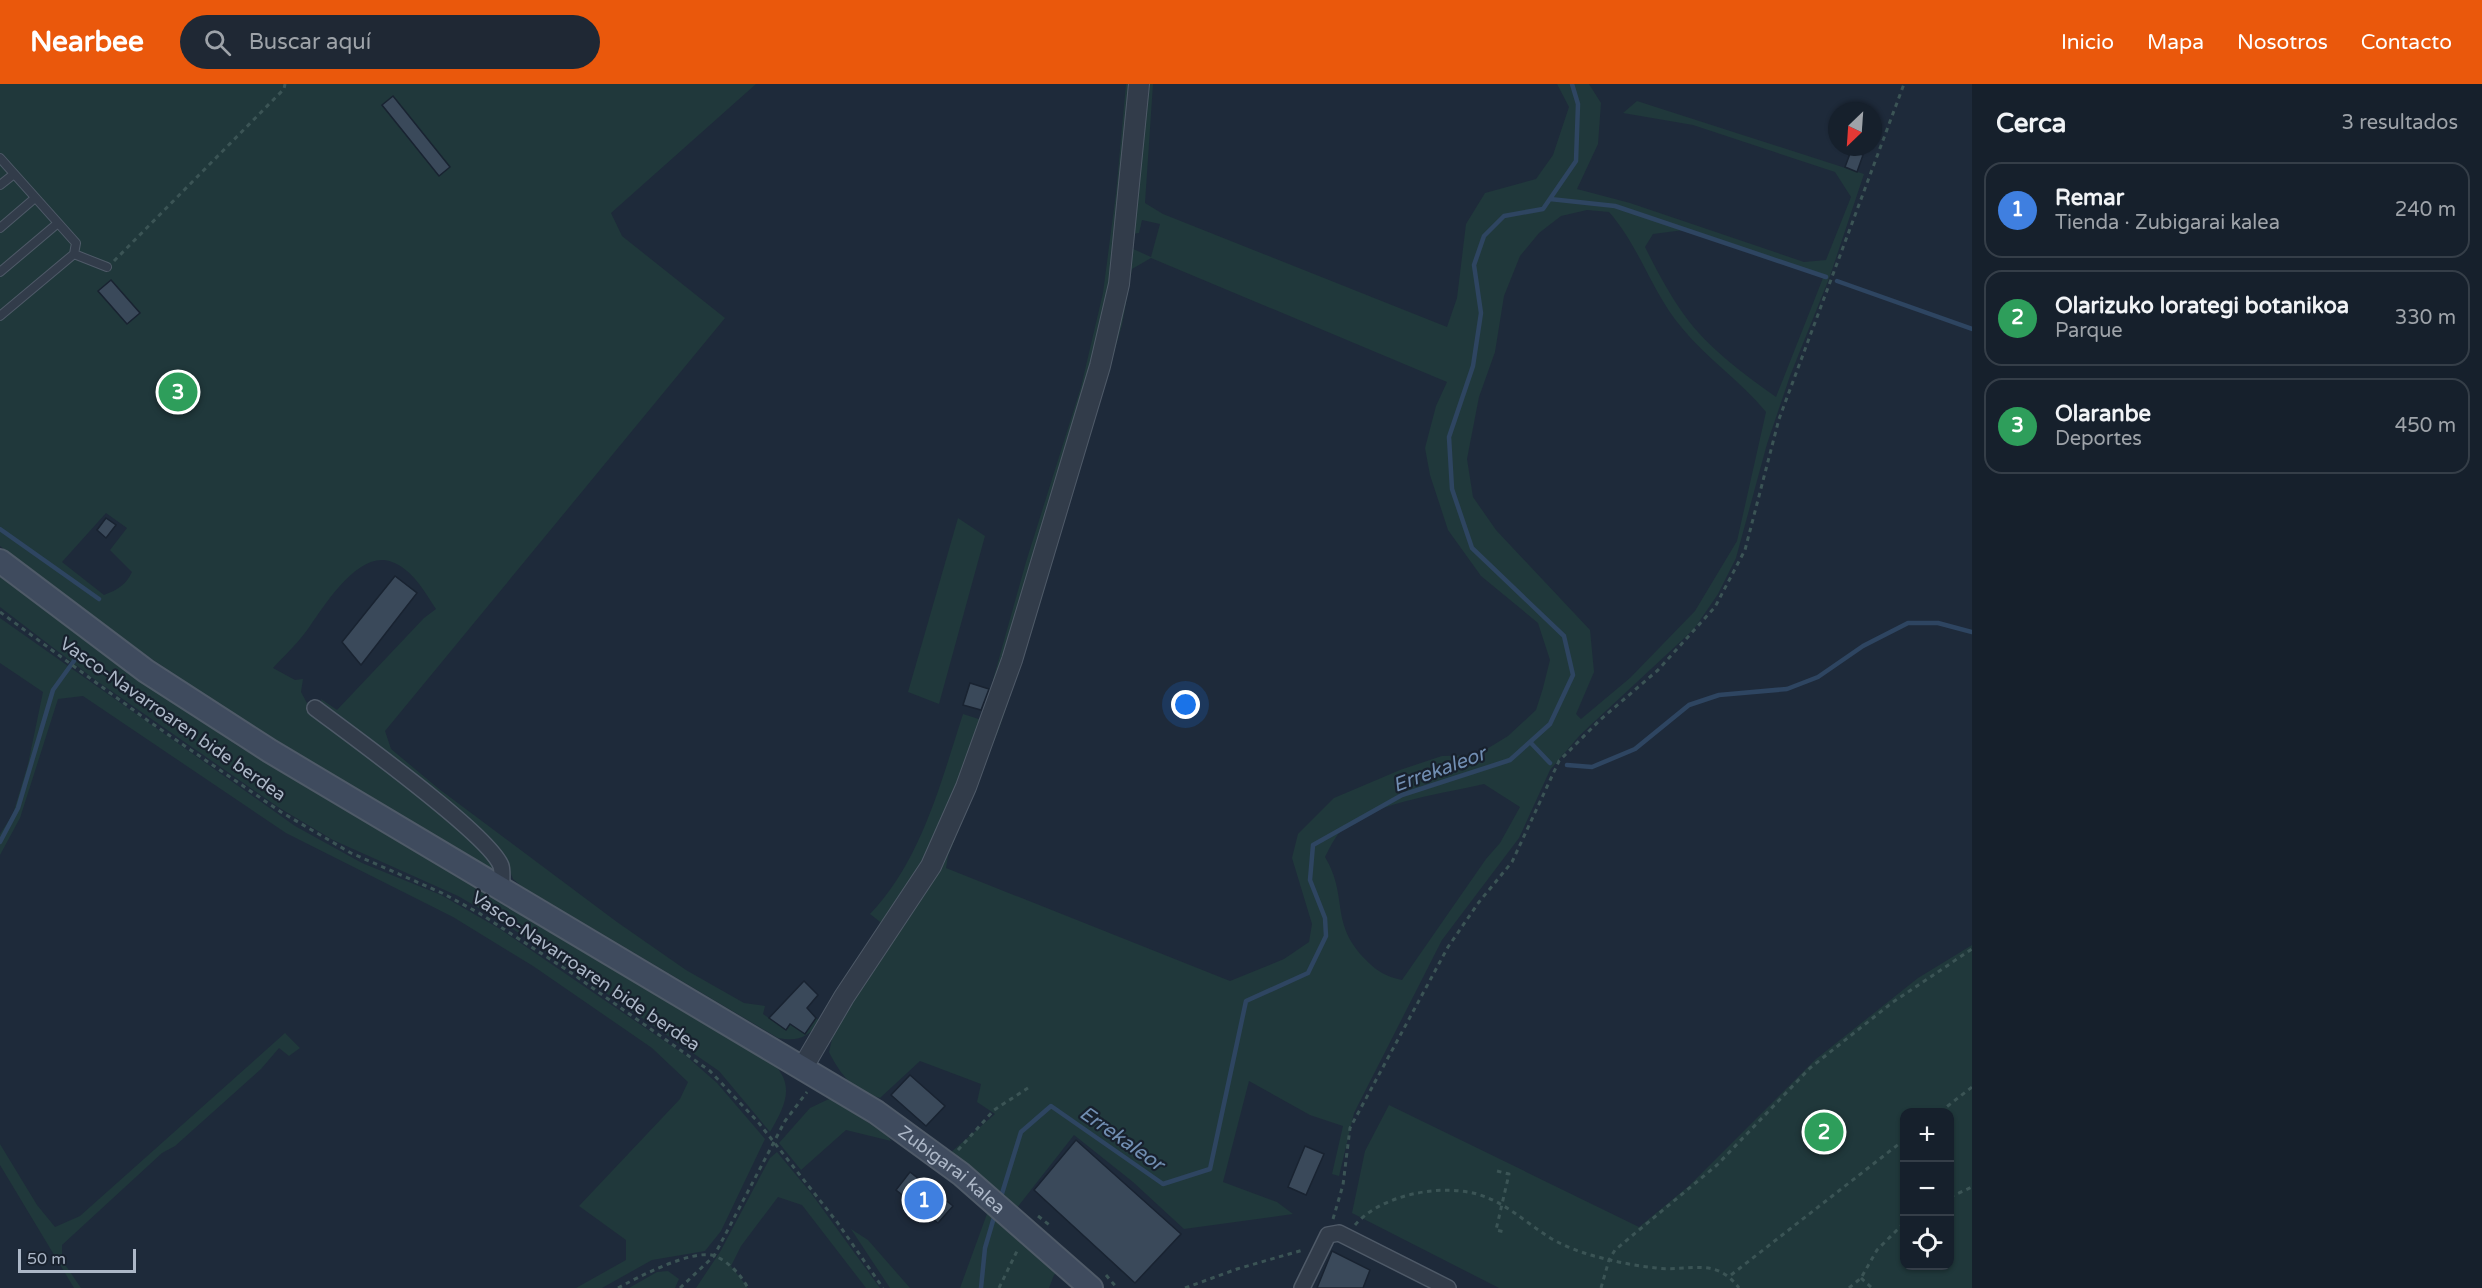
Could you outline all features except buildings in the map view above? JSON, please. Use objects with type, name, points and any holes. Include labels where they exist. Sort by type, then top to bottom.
[{"type":"main road","name":"Zubigarai kalea","points":[[0,561],[146,672],[197,705],[876,1112],[954,1168],[1030,1232],[1091,1288]]},
{"type":"street","points":[[811,1071],[844,997],[931,866],[949,829],[996,708],[1113,316],[1119,284],[1139,84]]},
{"type":"street","points":[[315,708],[398,771],[477,837],[501,865],[502,889]]},
{"type":"street","points":[[1302,1288],[1325,1240],[1339,1233],[1448,1288]]},
{"type":"lane","points":[[0,158],[76,243],[74,254],[0,316]]},
{"type":"lane","points":[[0,185],[14,174]]},
{"type":"lane","points":[[0,228],[36,198]]},
{"type":"lane","points":[[0,272],[58,223]]},
{"type":"lane","points":[[74,254],[108,267]]},
{"type":"path","points":[[108,267],[284,89],[285,84]]},
{"type":"path","points":[[1185,1288],[1325,1240],[1343,1185],[1350,1128],[1448,946],[1479,902],[1512,862],[1559,761],[1600,720],[1658,670],[1714,607],[1744,550],[1779,419],[1904,84]]},
{"type":"path","name":"Vasco-Navarroaren bide berdea","points":[[0,612],[85,675],[297,822],[351,853],[442,892],[523,940],[710,1071],[773,1142],[837,1222],[883,1288]]},
{"type":"path","points":[[1601,1288],[1609,1260],[1616,1251],[1718,1165],[1810,1068],[1893,1002],[1972,949]]},
{"type":"path","points":[[680,1288],[714,1256],[811,1071]]},
{"type":"path","points":[[1946,1108],[1972,1087]]},
{"type":"path","points":[[954,1168],[994,1110],[1028,1088]]},
{"type":"path","points":[[1730,1276],[1900,1144]]},
{"type":"path","points":[[1497,1171],[1509,1174],[1496,1230],[1505,1232]]},
{"type":"path","points":[[1954,1195],[1972,1187]]},
{"type":"path","points":[[1346,1235],[1364,1215],[1391,1202],[1424,1192],[1461,1191],[1502,1203],[1551,1239],[1581,1253],[1658,1268],[1708,1266],[1730,1276],[1739,1288]]},
{"type":"path","points":[[1849,1288],[1861,1278],[1877,1250],[1900,1228]]},
{"type":"path","points":[[999,1288],[1021,1241],[1030,1232]]},
{"type":"path","points":[[618,1288],[689,1257],[714,1256],[741,1275],[748,1288]]},
{"type":"path","points":[[1861,1278],[1872,1288]]},
{"type":"green space","points":[[0,84],[756,84],[611,213],[622,236],[725,318],[385,731],[391,749],[439,789],[617,922],[686,970],[744,1003],[765,1006],[763,1014],[786,1030],[790,1024],[805,1034],[816,1018],[821,1022],[811,1031],[797,1039],[778,1038],[521,886],[513,879],[508,866],[322,705],[321,699],[337,710],[424,618],[436,609],[417,582],[399,565],[380,560],[356,571],[344,581],[302,637],[273,668],[295,680],[303,679],[301,692],[308,705],[468,832],[497,869],[492,869],[428,832],[302,756],[178,677],[58,592],[0,546]],"holes":[[[106,513],[127,528],[110,550],[132,572],[124,584],[113,591],[104,595],[62,562]]]},
{"type":"green space","points":[[1126,84],[1131,84],[1117,234],[1104,323],[998,682],[993,680],[1026,562],[1081,387],[1103,293],[1116,193]]},
{"type":"green space","points":[[1145,84],[1153,84],[1145,203],[1163,214],[1447,327],[1457,298],[1466,224],[1485,193],[1536,179],[1553,155],[1569,107],[1557,84],[1589,84],[1601,103],[1598,144],[1577,189],[1630,203],[1804,262],[1826,260],[1851,197],[1835,172],[1693,125],[1623,113],[1637,101],[1864,174],[1830,276],[1790,376],[1767,444],[1736,558],[1718,594],[1694,629],[1580,735],[1550,770],[1519,838],[1442,940],[1354,1113],[1339,1176],[1332,1174],[1343,1126],[1310,1115],[1249,1081],[1223,1182],[1277,1202],[1293,1214],[1184,1229],[1133,1182],[1074,1135],[1016,1209],[950,1153],[995,1114],[977,1102],[981,1084],[920,1061],[880,1098],[863,1091],[849,1081],[829,1052],[834,1031],[945,849],[1131,248],[1151,257],[1160,224],[1142,220],[1139,233],[1132,234]],"holes":[[[1587,210],[1609,212],[1629,240],[1662,300],[1682,328],[1766,412],[1737,541],[1695,611],[1630,678],[1581,719],[1576,714],[1594,672],[1590,630],[1496,530],[1473,497],[1467,459],[1479,397],[1495,352],[1504,296],[1520,256],[1539,233],[1561,216]],[[1684,230],[1823,278],[1776,397],[1715,349],[1685,316],[1645,247],[1653,234]],[[1151,258],[1447,382],[1436,406],[1425,448],[1430,475],[1448,530],[1481,576],[1538,623],[1550,660],[1536,710],[1508,736],[1477,755],[1442,756],[1400,770],[1334,798],[1298,834],[1292,858],[1312,924],[1309,942],[1284,959],[1230,981],[946,868],[948,856],[999,729],[1034,624],[1122,325],[1132,269]],[[1484,784],[1520,807],[1500,843],[1486,859],[1402,980],[1378,971],[1355,947],[1347,934],[1336,885],[1325,857],[1341,830],[1349,823],[1379,809]]]},
{"type":"green space","points":[[958,518],[985,536],[939,704],[908,692]]},
{"type":"green space","points":[[0,576],[93,646],[238,746],[768,1059],[783,1076],[786,1085],[781,1112],[770,1132],[719,1071],[501,921],[458,896],[333,840],[278,807],[94,679],[0,607]]},
{"type":"green space","points":[[0,618],[295,826],[362,863],[441,895],[500,929],[685,1055],[717,1083],[765,1139],[721,1231],[705,1251],[652,1260],[602,1288],[576,1288],[626,1260],[626,1240],[579,1206],[680,1099],[688,1082],[652,1048],[533,966],[453,917],[286,833],[83,696],[58,699],[20,818],[0,855],[0,834],[13,814],[28,764],[43,692],[0,663]]},
{"type":"green space","points":[[963,714],[985,721],[937,838],[884,925],[870,914],[888,893],[916,845],[937,793]]},
{"type":"green space","points":[[1972,945],[1972,1288],[1499,1288],[1352,1213],[1365,1151],[1389,1105],[1639,1227],[1690,1185],[1816,1059],[1918,978]]},
{"type":"green space","points":[[285,1033],[300,1048],[289,1056],[279,1048],[261,1069],[175,1146],[162,1153],[62,1245],[62,1260],[81,1288],[74,1288],[0,1165],[0,1144],[37,1205],[55,1227],[80,1216]]},
{"type":"green space","points":[[829,1099],[844,1106],[888,1136],[891,1141],[846,1130],[801,1170],[779,1143],[810,1108]]},
{"type":"green space","points":[[777,1152],[811,1193],[880,1288],[866,1288],[802,1205],[778,1197],[741,1246],[731,1266],[748,1288],[696,1288],[720,1252],[770,1158]]},
{"type":"green space","points":[[988,1211],[1060,1270],[1054,1275],[1049,1288],[960,1288]]},
{"type":"green space","points":[[851,1229],[868,1240],[910,1288],[890,1288]]},
{"type":"green space","points":[[668,1271],[679,1279],[675,1288],[629,1288],[657,1272]]},
{"type":"waterway","name":"Errekaleor","points":[[1000,1200],[1021,1132],[1051,1106],[1163,1184],[1210,1169],[1246,1001],[1308,973],[1326,936],[1325,918],[1310,880],[1313,845],[1402,795],[1510,760],[1550,724],[1573,675],[1564,636],[1472,548],[1452,489],[1449,437],[1473,366],[1481,313],[1474,265],[1484,236],[1504,216],[1543,209],[1576,161],[1578,104],[1572,84]]},
{"type":"waterway","points":[[1550,199],[1615,206],[1826,277]]},
{"type":"waterway","points":[[1837,281],[1972,329]]},
{"type":"waterway","points":[[0,529],[99,599]]},
{"type":"waterway","points":[[1567,765],[1592,767],[1635,749],[1689,705],[1719,695],[1787,689],[1818,677],[1863,646],[1908,623],[1938,623],[1972,632]]},
{"type":"waterway","points":[[0,842],[18,808],[53,690],[79,654]]},
{"type":"waterway","points":[[1530,742],[1550,763]]},
{"type":"waterway","name":"Errekaleor","points":[[981,1288],[985,1248],[995,1214]]},
{"type":"place","name":"Olaranbe","points":[[178,392]]},
{"type":"place","name":"Olarizuko lorategi botanikoa","points":[[1824,1132]]},
{"type":"place","name":"Remar","points":[[924,1200]]}]
